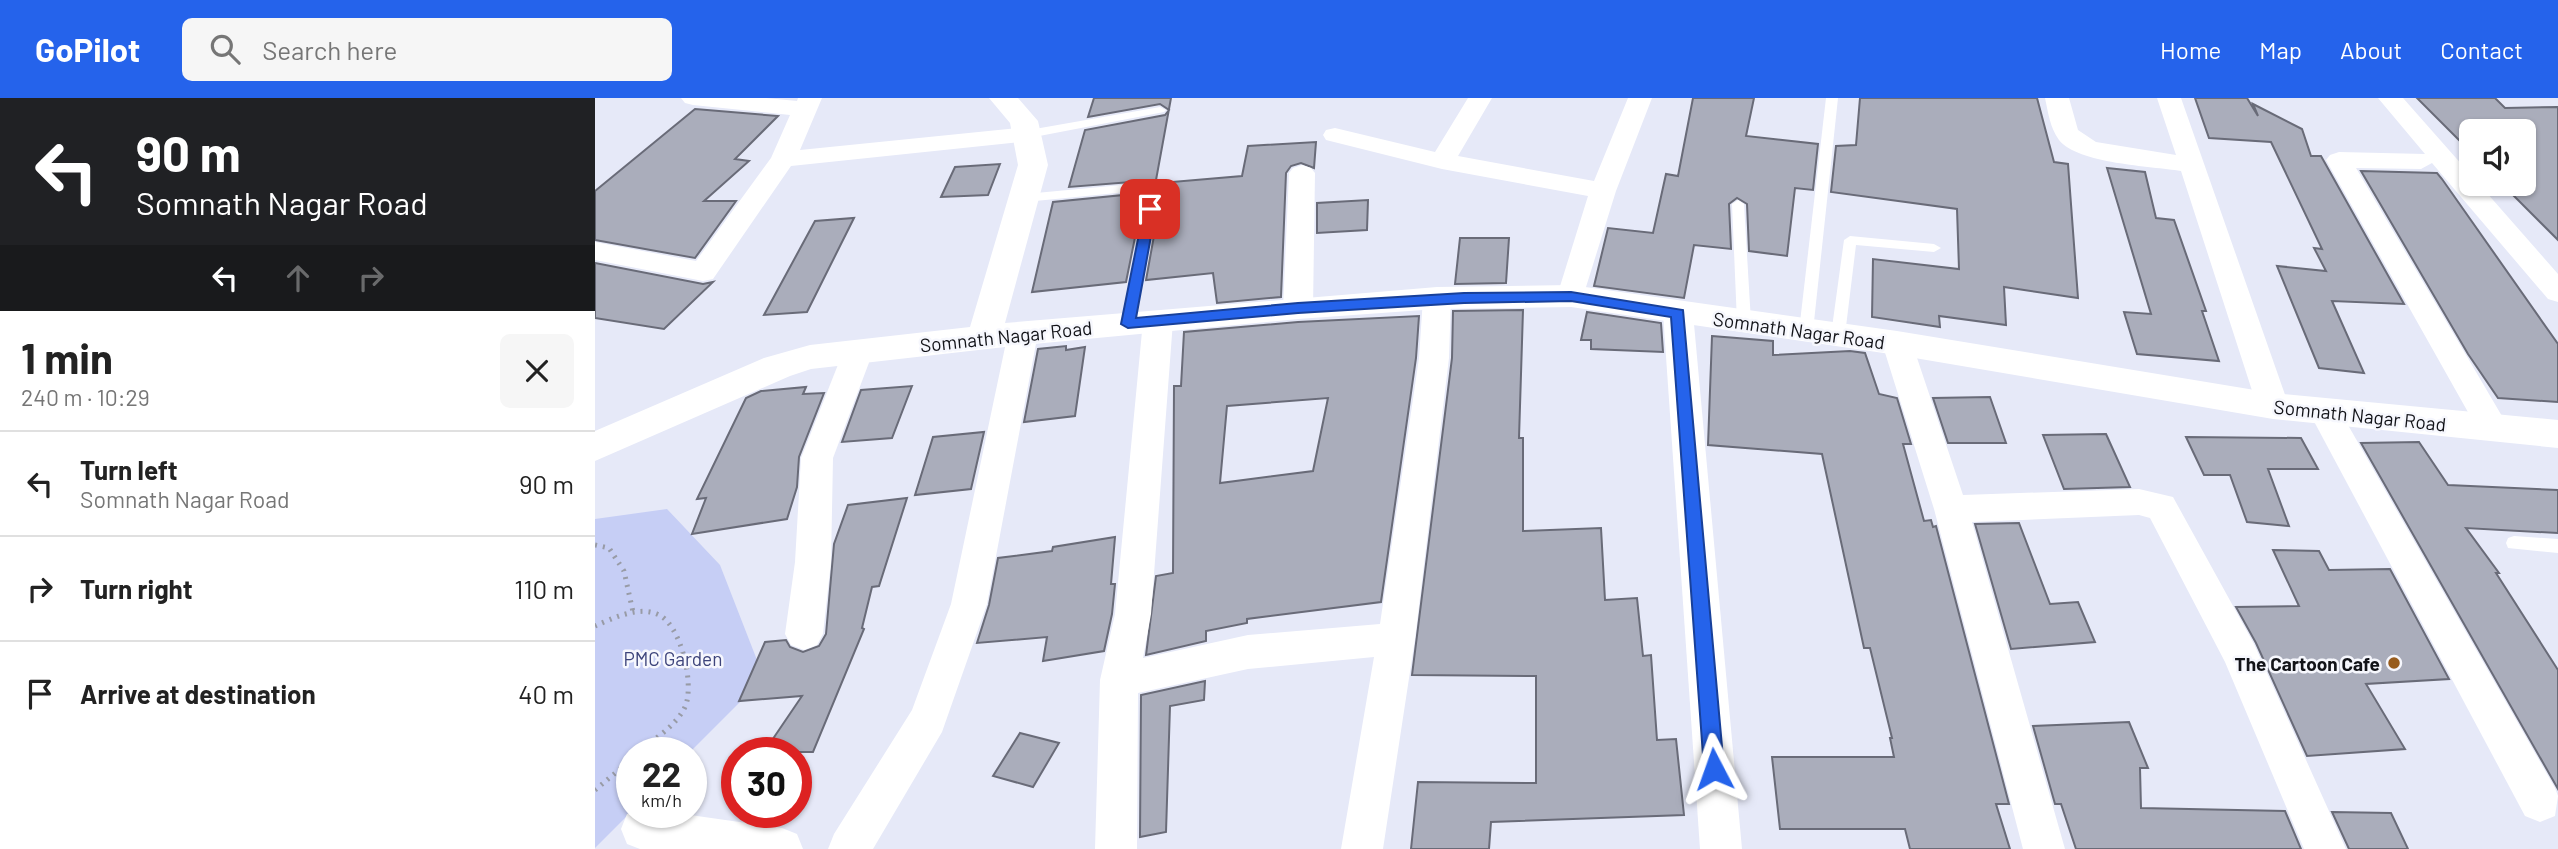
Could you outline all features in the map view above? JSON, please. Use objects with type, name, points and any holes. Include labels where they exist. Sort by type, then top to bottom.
[{"type":"street","points":[[595,251],[703,272],[783,159],[807,103],[692,98]]},
{"type":"street","points":[[984,337],[1033,165],[1024,121],[1003,98]]},
{"type":"street","points":[[1442,161],[1480,98]]},
{"type":"street","points":[[1571,296],[1603,191],[1640,98]]},
{"type":"street","points":[[2057,98],[2066,135],[2075,144],[2090,149],[2191,165]]},
{"type":"street","points":[[2169,98],[2273,406]]},
{"type":"street","points":[[2390,98],[2558,292]]},
{"type":"street","points":[[783,159],[1028,134]]},
{"type":"street","points":[[1335,135],[1442,161],[1603,191]]},
{"type":"street","points":[[2421,162],[2339,160],[2493,428]]},
{"type":"street","points":[[1298,308],[1302,173]]},
{"type":"street","name":"Somnath Nagar Road","points":[[595,447],[777,367],[810,357],[1023,333],[1298,308],[1437,298],[1571,296],[1897,343],[2273,406],[2558,434]]},
{"type":"street","points":[[1362,849],[1396,639],[1434,358],[1437,298]]},
{"type":"street","points":[[1678,313],[1721,849]]},
{"type":"street","points":[[1116,849],[1119,680],[1133,614],[1143,322]]},
{"type":"street","points":[[849,849],[929,719],[969,604],[1023,333]]},
{"type":"street","points":[[1897,343],[1951,509],[2043,849]]},
{"type":"street","points":[[804,634],[813,562],[817,458],[857,352]]},
{"type":"street","points":[[2325,412],[2540,802]]},
{"type":"street","points":[[1951,509],[2139,502],[2161,507],[2241,656],[2325,849]]},
{"type":"street","points":[[1119,680],[1248,652],[1396,639]]},
{"type":"street","points":[[642,829],[782,849]]},
{"type":"lane","points":[[1822,333],[1832,98]]},
{"type":"lane","points":[[1028,134],[1160,110]]},
{"type":"lane","points":[[1026,194],[1160,178]]},
{"type":"lane","points":[[1026,194],[1154,186],[1143,322]]},
{"type":"lane","points":[[1738,204],[1744,322]]},
{"type":"lane","points":[[1822,333],[1850,240],[1934,248]]},
{"type":"lane","points":[[2514,543],[2558,546]]},
{"type":"path","points":[[595,545],[609,548],[624,571],[633,612]]},
{"type":"path","points":[[595,626],[633,612],[660,614],[671,624],[690,682],[687,706],[655,737]]},
{"type":"path","points":[[595,790],[616,772]]},
{"type":"green space","name":"PMC Garden","points":[[667,509],[720,565],[764,678],[705,737],[616,737],[616,827],[595,848],[595,519]]},
{"type":"building","points":[[1094,98],[1171,98],[1169,110],[1160,104],[1088,117]]},
{"type":"building","points":[[1693,98],[1754,98],[1746,136],[1818,144],[1813,190],[1795,188],[1787,256],[1749,251],[1747,204],[1737,198],[1729,204],[1731,249],[1694,245],[1684,298],[1594,286],[1608,228],[1653,233],[1666,174],[1678,176]]},
{"type":"building","points":[[1860,98],[2037,98],[2054,162],[2068,164],[2078,298],[2004,287],[2006,325],[1939,316],[1940,327],[1872,317],[1873,259],[1959,269],[1957,209],[1831,192],[1836,146],[1856,145]]},
{"type":"building","points":[[2195,98],[2247,98],[2258,116],[2253,104],[2302,129],[2311,156],[2321,156],[2404,304],[2332,301],[2364,373],[2319,368],[2277,266],[2326,271],[2314,248],[2322,249],[2271,142],[2209,138]]},
{"type":"building","points":[[2417,98],[2495,98],[2505,108],[2558,107],[2558,240],[2514,196],[2536,196],[2536,119],[2459,119],[2459,140]]},
{"type":"building","points":[[695,109],[778,116],[735,159],[749,161],[704,201],[736,201],[695,258],[595,240],[595,191]]},
{"type":"building","points":[[1169,110],[1156,180],[1069,187],[1085,130],[1165,115]]},
{"type":"building","points":[[1316,142],[1314,168],[1301,163],[1291,166],[1286,173],[1281,297],[1217,303],[1213,273],[1146,280],[1163,186],[1160,183],[1242,176],[1248,146]]},
{"type":"building","points":[[1000,164],[988,195],[941,197],[955,167]]},
{"type":"building","points":[[2107,168],[2145,172],[2156,218],[2174,220],[2206,311],[2202,311],[2219,361],[2137,354],[2124,312],[2151,314]]},
{"type":"building","points":[[2361,171],[2437,173],[2558,344],[2558,402],[2498,398],[2468,354]]},
{"type":"building","points":[[1144,193],[1126,282],[1032,292],[1053,202]]},
{"type":"building","points":[[1368,200],[1367,230],[1317,233],[1317,203]]},
{"type":"building","points":[[854,218],[807,312],[764,315],[815,221]]},
{"type":"building","points":[[1460,238],[1509,238],[1506,283],[1455,284]]},
{"type":"building","points":[[595,263],[703,284],[713,282],[664,329],[595,318]]},
{"type":"building","points":[[1523,310],[1519,438],[1523,438],[1523,531],[1601,528],[1605,600],[1637,598],[1643,656],[1651,655],[1657,740],[1676,739],[1684,815],[1491,822],[1489,849],[1411,849],[1418,782],[1536,783],[1536,676],[1412,675],[1452,358],[1453,311]]},
{"type":"building","points":[[1587,312],[1661,323],[1663,352],[1591,349],[1591,340],[1581,340]]},
{"type":"building","points":[[1419,316],[1416,358],[1381,602],[1247,619],[1247,623],[1206,631],[1206,641],[1146,655],[1156,576],[1173,573],[1174,386],[1181,386],[1184,332],[1298,322]],"holes":[[[1328,398],[1313,471],[1220,483],[1227,406]]]},
{"type":"building","points":[[1712,336],[1773,341],[1773,355],[1850,351],[1865,353],[1879,394],[1897,398],[1911,444],[1903,444],[1924,521],[1931,520],[1933,527],[1936,526],[2009,804],[1996,804],[2010,849],[1910,849],[1905,829],[1780,829],[1772,757],[1894,757],[1892,738],[1870,648],[1864,648],[1822,454],[1708,445]]},
{"type":"building","points":[[1066,346],[1066,350],[1085,347],[1075,416],[1024,422],[1038,349]]},
{"type":"building","points":[[912,386],[892,438],[842,442],[861,390]]},
{"type":"building","points":[[806,387],[803,394],[824,393],[799,457],[797,487],[787,519],[692,534],[706,498],[697,499],[746,398],[761,391]]},
{"type":"building","points":[[1990,397],[2006,443],[1948,443],[1933,398]]},
{"type":"building","points":[[984,432],[971,489],[915,495],[933,437]]},
{"type":"building","points":[[2106,434],[2130,487],[2064,489],[2043,435]]},
{"type":"building","points":[[2186,437],[2301,438],[2318,469],[2268,469],[2289,526],[2247,522],[2230,475],[2204,475]]},
{"type":"building","points":[[2419,442],[2448,485],[2558,490],[2558,533],[2466,528],[2499,573],[2496,573],[2558,670],[2558,789],[2361,443]]},
{"type":"building","points":[[907,498],[879,586],[872,587],[862,628],[864,629],[812,752],[812,737],[774,737],[802,696],[739,701],[765,642],[786,640],[790,647],[803,652],[819,646],[826,634],[834,544],[848,505]]},
{"type":"building","points":[[2019,523],[2050,604],[2078,602],[2095,642],[2011,649],[1975,524]]},
{"type":"building","points":[[1115,537],[1111,584],[1115,584],[1104,651],[1043,661],[1047,637],[977,643],[989,605],[998,558],[1052,551],[1053,547]]},
{"type":"building","points":[[2273,550],[2319,551],[2329,570],[2390,569],[2449,679],[2366,684],[2405,749],[2307,756],[2256,643],[2236,607],[2299,606]]},
{"type":"building","points":[[1205,681],[1204,700],[1170,706],[1166,832],[1140,837],[1141,695]]},
{"type":"building","points":[[2129,722],[2148,768],[2140,768],[2141,808],[2285,811],[2301,849],[2076,849],[2061,804],[2055,804],[2033,726]]},
{"type":"building","points":[[1020,733],[1059,743],[1033,787],[993,776]]},
{"type":"building","points":[[2332,812],[2391,813],[2408,849],[2349,849]]},
{"type":"place","name":"The Cartoon Cafe","points":[[2394,663]]},
{"type":"route","points":[[1150,209],[1128,324],[1437,298],[1571,296],[1678,313],[1714,769]]}]
